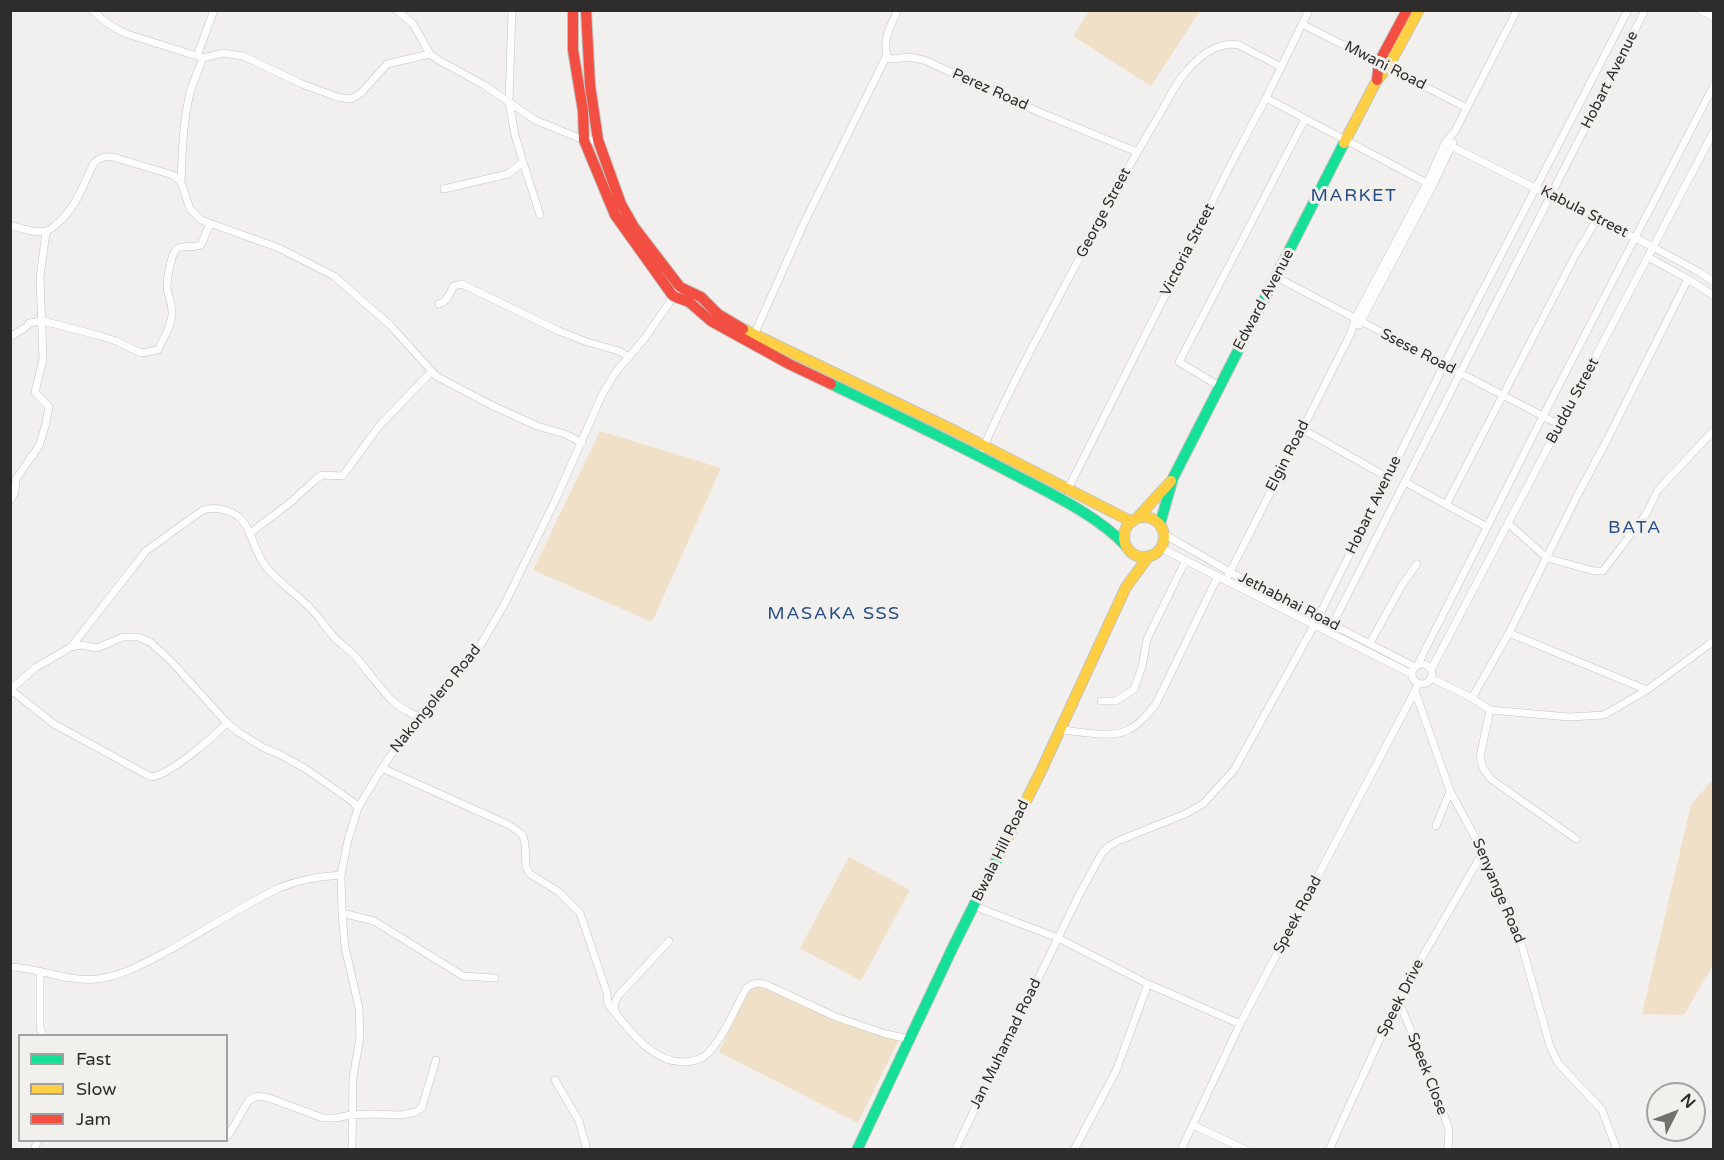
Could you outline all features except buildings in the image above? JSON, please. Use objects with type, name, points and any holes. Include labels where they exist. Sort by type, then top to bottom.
[{"type":"street","points":[[92,10],[116,30],[200,57],[222,53],[243,56],[302,84],[338,97],[351,99],[361,93],[387,64],[430,54]]},
{"type":"street","points":[[214,10],[191,92],[182,154],[181,182],[186,200],[196,217],[279,248],[334,276],[390,326],[438,377],[491,405],[582,443]]},
{"type":"street","points":[[396,10],[413,24],[430,54],[440,61],[484,86],[535,120],[585,140],[598,140]]},
{"type":"street","points":[[512,10],[509,102],[523,162],[540,215]]},
{"type":"street","points":[[573,10],[573,50],[583,111],[585,140],[591,160],[615,215],[677,291],[689,302],[711,321],[789,364],[950,440],[981,451],[1135,520],[1151,518],[1162,529],[1164,542],[1161,548],[1149,556],[1140,556],[1129,549],[1116,534],[981,451],[955,431],[754,335],[718,314],[701,297],[677,291],[621,204],[598,140],[590,85],[586,10]]},
{"type":"street","points":[[754,335],[804,223],[886,54],[886,41],[898,10]]},
{"type":"street","name":"Victoria Street","points":[[1068,489],[1309,10]]},
{"type":"street","name":"Edward Avenue","points":[[1162,529],[1173,478],[1347,141],[1377,80],[1407,10]]},
{"type":"street","name":"Edward Avenue","points":[[1384,64],[1419,10]]},
{"type":"street","name":"Elgin Road","points":[[1226,580],[1517,10]]},
{"type":"street","name":"Hobart Avenue","points":[[1058,938],[1084,884],[1102,853],[1109,846],[1203,804],[1234,770],[1317,621],[1444,365],[1628,10]]},
{"type":"street","name":"Hobart Avenue","points":[[1331,628],[1645,10]]},
{"type":"street","points":[[1700,10],[1713,17]]},
{"type":"street","name":"Mwani Road","points":[[1302,24],[1467,108]]},
{"type":"street","name":"George Street","points":[[981,451],[1021,368],[1137,152],[1183,75],[1208,52],[1222,45],[1232,44],[1239,45],[1281,67]]},
{"type":"street","name":"Perez Road","points":[[886,54],[892,59],[909,57],[924,60],[1039,112],[1137,152]]},
{"type":"street","points":[[1431,674],[1426,683],[1418,683],[1413,677],[1415,668],[1713,85]]},
{"type":"street","points":[[1266,98],[1427,183]]},
{"type":"street","points":[[1219,386],[1179,362],[1305,119]]},
{"type":"street","name":"Buddu Street","points":[[1431,674],[1713,131]]},
{"type":"street","name":"Elgin Road","points":[[1358,320],[1449,144]]},
{"type":"street","name":"Kabula Street","points":[[1449,144],[1636,238],[1713,282]]},
{"type":"street","points":[[10,225],[26,230],[46,232],[58,223],[74,205],[93,163],[106,156],[169,173],[181,182]]},
{"type":"street","points":[[444,189],[508,174],[523,162]]},
{"type":"street","points":[[1446,505],[1576,254],[1597,219]]},
{"type":"street","points":[[10,337],[29,323],[43,321],[109,338],[141,354],[158,350],[172,317],[167,288],[174,251],[179,247],[201,245],[210,224]]},
{"type":"street","points":[[10,501],[15,492],[16,479],[35,453],[45,427],[49,407],[35,392],[43,359],[40,277],[46,232]]},
{"type":"street","points":[[1648,257],[1713,296]]},
{"type":"street","name":"Ssese Road","points":[[1276,278],[1560,425]]},
{"type":"street","points":[[1472,698],[1509,633],[1688,279]]},
{"type":"street","points":[[438,304],[446,300],[454,286],[462,284],[559,331],[619,351],[629,357]]},
{"type":"street","name":"Nakongolero Road","points":[[352,1149],[353,1078],[360,1037],[359,1008],[346,953],[341,875],[348,840],[358,808],[382,768],[418,717],[466,666],[491,628],[556,499],[602,395],[615,373],[645,338],[677,291]]},
{"type":"street","points":[[249,534],[291,502],[316,478],[342,476],[379,426],[431,372]]},
{"type":"street","points":[[1302,429],[1387,477]]},
{"type":"street","points":[[1509,524],[1547,558],[1594,572],[1603,571],[1646,514],[1658,490],[1713,430]]},
{"type":"street","points":[[1126,587],[1132,563],[1125,532],[1127,525],[1135,520],[1173,478]]},
{"type":"street","points":[[1405,482],[1487,527]]},
{"type":"street","points":[[71,647],[146,551],[203,510],[217,508],[235,514],[246,525],[265,566],[311,608],[332,636],[352,652],[380,688],[396,704],[418,717]]},
{"type":"street","name":"Jethabhai Road","points":[[1162,529],[1230,572],[1317,621]]},
{"type":"street","name":"Jethabhai Road","points":[[1161,548],[1415,668]]},
{"type":"street","name":"Bwala Hill Road","points":[[857,1149],[1041,771],[1126,587],[1149,556]]},
{"type":"street","points":[[1101,701],[1116,701],[1134,689],[1142,667],[1147,639],[1186,560]]},
{"type":"street","points":[[1370,643],[1402,585],[1417,564]]},
{"type":"street","points":[[1060,730],[1104,735],[1127,731],[1144,718],[1156,704],[1218,576]]},
{"type":"street","name":"Jethabhai Road","points":[[1331,628],[1370,643],[1415,668]]},
{"type":"street","points":[[1509,633],[1647,690]]},
{"type":"street","points":[[227,723],[201,747],[162,774],[152,777],[54,724],[11,690],[35,668],[71,647],[82,645],[97,648],[128,636],[146,639],[179,669],[227,723],[256,744],[294,762],[353,802],[358,808]]},
{"type":"street","points":[[1415,668],[1426,665],[1431,674],[1490,710],[1569,717],[1604,715],[1647,690],[1707,646],[1713,639]]},
{"type":"street","name":"Speek Road","points":[[1181,1149],[1240,1024],[1418,683]]},
{"type":"street","name":"Senyange Road","points":[[1415,691],[1450,791],[1483,852],[1518,932],[1550,1046],[1558,1064],[1602,1110],[1617,1149]]},
{"type":"street","points":[[1490,710],[1480,757],[1483,768],[1491,779],[1575,839]]},
{"type":"street","points":[[382,768],[509,825],[519,832],[525,844],[528,871],[536,879],[559,892],[581,915],[607,993],[608,1004],[652,1053],[675,1063],[697,1060],[708,1053],[727,1025],[746,989],[751,984],[759,983],[836,1017],[886,1034],[909,1039]]},
{"type":"street","points":[[1436,826],[1450,791]]},
{"type":"street","name":"Speek Drive","points":[[1329,1149],[1398,999],[1483,852]]},
{"type":"street","points":[[10,967],[86,980],[123,973],[186,941],[279,888],[310,877],[341,875]]},
{"type":"street","points":[[974,906],[1058,938],[1148,984],[1240,1024]]},
{"type":"street","points":[[342,913],[374,921],[463,976],[495,978]]},
{"type":"street","name":"Jan Muhamad Road","points":[[955,1149],[1058,938]]},
{"type":"street","points":[[617,1015],[614,1004],[618,996],[669,941]]},
{"type":"street","points":[[40,972],[40,1028],[43,1034]]},
{"type":"street","points":[[1074,1149],[1116,1071],[1148,984]]},
{"type":"street","name":"Speek Close","points":[[1398,999],[1438,1096],[1449,1130],[1448,1149]]},
{"type":"street","points":[[228,1136],[249,1100],[254,1096],[269,1098],[319,1117],[401,1115],[416,1112],[422,1107],[436,1060]]},
{"type":"street","points":[[555,1080],[579,1121],[587,1149]]},
{"type":"street","points":[[1193,1125],[1246,1149]]},
{"type":"shaded area","points":[[1089,11],[1200,11],[1151,86],[1073,36]]},
{"type":"shaded area","points":[[600,431],[721,468],[652,622],[533,570]]},
{"type":"shaded area","points":[[1713,779],[1713,965],[1684,1015],[1642,1014],[1691,805]]},
{"type":"shaded area","points":[[849,857],[910,890],[861,981],[800,948]]},
{"type":"shaded area","points":[[751,984],[763,984],[900,1037],[858,1123],[719,1052]]},
{"type":"traffic: fast","points":[[1160,524],[1173,478],[1344,143]]},
{"type":"traffic: fast","points":[[831,384],[1061,499],[1090,516],[1126,546]]},
{"type":"traffic: fast","points":[[857,1150],[1007,839]]},
{"type":"traffic: slow","points":[[1344,143],[1377,80],[1388,67],[1419,10]]},
{"type":"traffic: slow","points":[[743,329],[955,431],[1132,522]]},
{"type":"traffic: slow","points":[[1138,517],[1171,481]]},
{"type":"traffic: slow","points":[[1144,517],[1158,523],[1164,537],[1158,551],[1144,557],[1130,551],[1124,537],[1130,523],[1144,517]]},
{"type":"traffic: slow","points":[[1007,839],[1126,587],[1149,556]]},
{"type":"traffic: jam","points":[[573,10],[573,50],[583,111],[584,140],[615,215],[673,296],[689,302],[711,321],[789,364],[831,384]]},
{"type":"traffic: jam","points":[[586,10],[590,85],[598,140],[621,204],[634,227],[680,287],[701,297],[718,314],[743,329]]},
{"type":"traffic: jam","points":[[1377,80],[1379,62],[1407,10]]},
{"type":"district","name":"MARKET","points":[[1354,196]]},
{"type":"district","name":"BATA","points":[[1635,528]]},
{"type":"district","name":"MASAKA SSS","points":[[834,614]]}]
